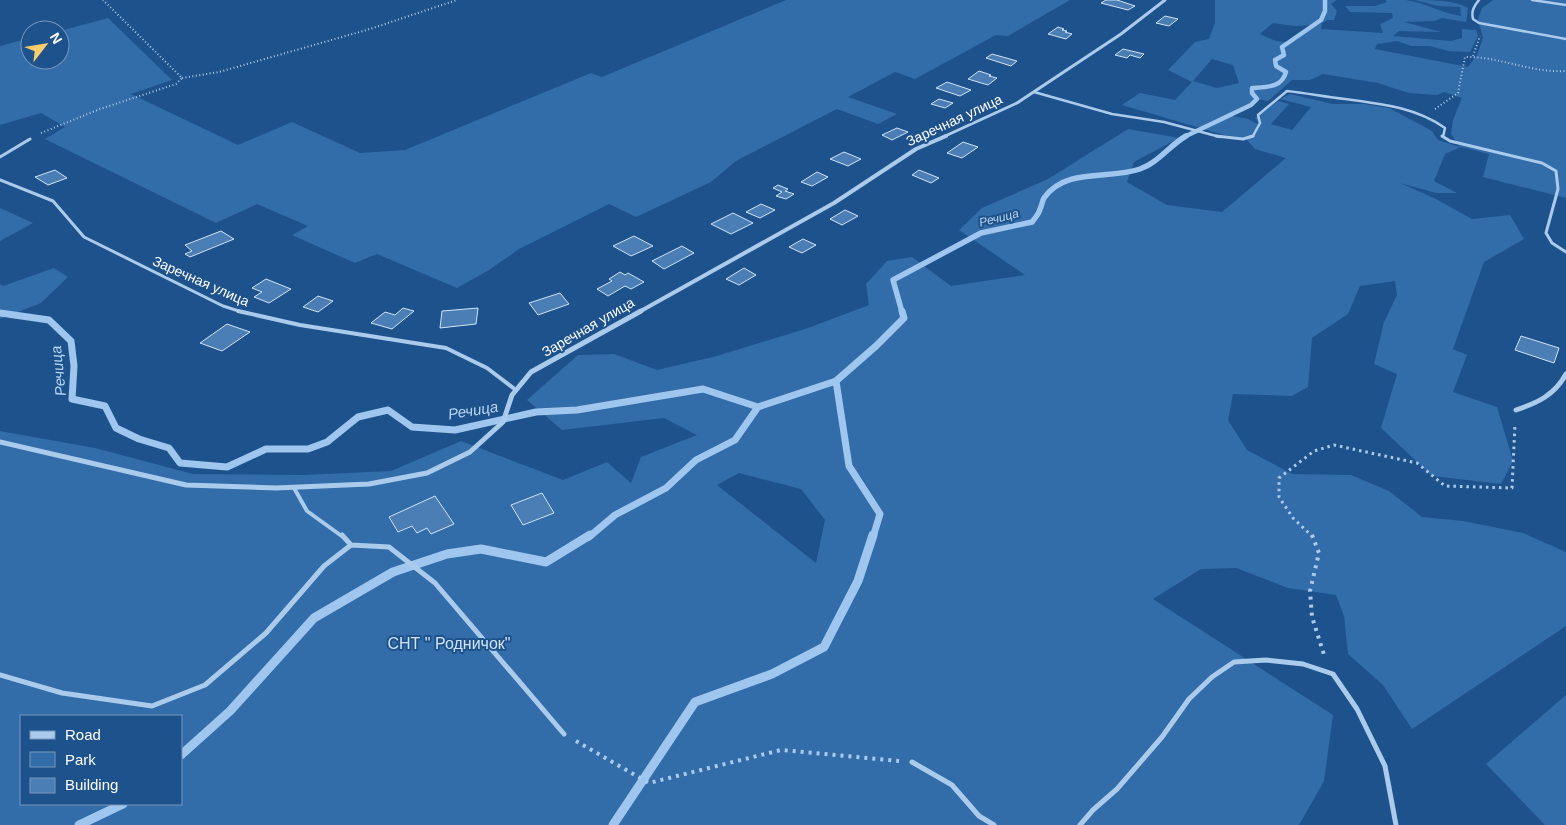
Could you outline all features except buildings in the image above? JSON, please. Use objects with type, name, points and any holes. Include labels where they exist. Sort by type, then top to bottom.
[{"type":"street","name":"Заречная улица","points":[[516,390],[530,372],[834,203],[916,149],[1017,103],[1121,34],[1165,0]]},
{"type":"street","points":[[1516,410],[1542,402],[1562,384],[1566,374]]},
{"type":"street","points":[[0,442],[186,485],[294,488],[369,484],[427,473],[470,452],[503,422],[512,395],[516,390]]},
{"type":"lane","points":[[1479,0],[1474,5],[1471,13],[1473,19],[1486,25],[1566,39]]},
{"type":"lane","points":[[1532,0],[1566,5]]},
{"type":"lane","points":[[1034,92],[1112,114],[1164,122],[1224,138],[1243,139],[1253,136],[1260,124],[1258,115],[1287,91],[1380,103],[1416,113],[1438,122],[1445,128],[1442,136],[1450,142],[1542,163],[1556,171],[1558,189],[1546,233],[1552,243],[1566,252]]},
{"type":"lane","points":[[0,157],[30,139]]},
{"type":"lane","name":"Заречная улица","points":[[0,180],[53,200],[84,237],[223,306],[255,316],[300,326],[446,348],[487,368],[516,390]]},
{"type":"lane","points":[[294,488],[307,511],[340,533],[351,545]]},
{"type":"lane","points":[[0,676],[62,693],[152,706],[205,685],[266,633],[324,566],[351,545],[389,547],[435,584],[564,734]]},
{"type":"lane","points":[[1080,825],[1093,810],[1117,789],[1162,737],[1189,699],[1212,678],[1234,662],[1266,660],[1302,664],[1333,674],[1357,709],[1385,766],[1396,825]]},
{"type":"lane","points":[[912,762],[952,785],[979,816],[994,825]]},
{"type":"path","points":[[102,0],[178,72],[182,78]]},
{"type":"path","points":[[30,139],[46,130],[100,109],[176,84],[182,78],[219,72],[370,29],[456,0]]},
{"type":"path","points":[[1473,56],[1479,40],[1478,25],[1486,25]]},
{"type":"path","points":[[1438,122],[1431,113],[1458,92],[1465,57],[1473,56],[1533,70],[1566,71]]},
{"type":"path","points":[[1333,674],[1325,657],[1312,617],[1310,591],[1319,553],[1312,535],[1294,518],[1279,497],[1279,478],[1314,451],[1334,445],[1417,464],[1445,486],[1512,488],[1516,410]]},
{"type":"path","points":[[564,734],[649,783],[781,750],[912,762]]},
{"type":"green space","points":[[786,0],[1070,0],[1008,36],[996,35],[915,79],[895,72],[848,97],[897,114],[878,124],[837,109],[736,161],[711,182],[636,217],[609,204],[519,249],[489,270],[457,288],[377,254],[355,263],[292,235],[308,226],[257,204],[216,223],[45,139],[65,127],[41,113],[0,125],[0,46],[20,41],[20,70],[70,70],[70,28],[108,18],[172,80],[131,94],[238,145],[292,122],[360,153],[405,150],[591,73],[602,77]]},
{"type":"green space","name":"СНТ \" Родничок\"","points":[[1215,0],[1337,0],[1331,4],[1337,11],[1334,20],[1322,23],[1321,29],[1383,33],[1380,24],[1393,18],[1392,13],[1350,12],[1345,6],[1375,6],[1387,2],[1386,0],[1406,0],[1461,16],[1460,7],[1438,6],[1415,0],[1436,0],[1463,5],[1468,8],[1466,22],[1442,18],[1435,21],[1404,22],[1441,32],[1399,31],[1393,36],[1451,41],[1462,38],[1462,29],[1476,30],[1478,36],[1470,52],[1448,51],[1430,46],[1411,46],[1397,41],[1377,44],[1375,49],[1468,67],[1477,55],[1483,38],[1478,19],[1482,8],[1493,0],[1566,0],[1566,198],[1483,177],[1489,154],[1461,147],[1445,154],[1434,181],[1457,193],[1436,193],[1400,183],[1436,199],[1472,219],[1510,215],[1524,239],[1484,262],[1453,349],[1467,355],[1453,392],[1497,407],[1513,461],[1501,484],[1432,476],[1381,428],[1397,374],[1374,364],[1384,322],[1397,295],[1395,281],[1360,286],[1348,314],[1312,338],[1308,387],[1292,396],[1233,394],[1228,420],[1247,450],[1292,474],[1351,475],[1389,491],[1422,517],[1463,521],[1523,533],[1566,552],[1566,626],[1412,729],[1383,685],[1348,654],[1344,616],[1336,595],[1288,588],[1236,568],[1201,569],[1153,599],[1333,715],[1324,781],[1299,825],[0,825],[0,431],[95,448],[193,474],[303,475],[391,471],[461,441],[563,480],[607,462],[631,483],[641,457],[697,435],[664,418],[562,430],[527,400],[578,355],[614,354],[657,370],[717,356],[808,328],[869,305],[866,284],[887,261],[912,257],[951,286],[1025,275],[959,230],[982,208],[1048,179],[1128,129],[1179,138],[1134,162],[1127,182],[1167,205],[1222,212],[1286,158],[1255,149],[1245,138],[1224,135],[1122,105],[1140,93],[1175,100],[1192,82],[1168,70],[1195,42],[1209,39],[1215,23]],"holes":[[[1273,23],[1294,26],[1313,25],[1289,41],[1283,42],[1269,39],[1260,34]],[[1212,59],[1233,65],[1239,83],[1217,88],[1193,81]],[[1323,74],[1378,83],[1409,93],[1437,95],[1444,92],[1462,98],[1453,120],[1451,134],[1460,147],[1438,140],[1432,131],[1389,108],[1364,104],[1333,104],[1290,94],[1280,99],[1311,107],[1292,130],[1271,124],[1289,104],[1278,101],[1255,118],[1260,125],[1248,119],[1227,115],[1251,105],[1257,99],[1268,101],[1292,80],[1310,80]],[[739,473],[801,489],[825,520],[816,563],[717,485]]]},
{"type":"green space","points":[[0,208],[33,223],[0,241]]},
{"type":"green space","points":[[54,268],[68,277],[41,303],[0,319],[0,284],[3,286]]},
{"type":"green space","points":[[1566,695],[1566,825],[1545,825],[1486,764]]},
{"type":"waterway","name":"Речица","points":[[1186,136],[1251,105],[1257,99],[1252,93],[1252,88],[1273,86],[1281,81],[1286,72],[1276,66],[1275,60],[1284,55],[1282,47],[1321,20],[1325,11],[1325,0]]},
{"type":"waterway","name":"Речица","points":[[902,312],[893,280],[981,233],[1032,222],[1039,213],[1044,198],[1053,188],[1064,182],[1076,178],[1140,169],[1153,163],[1186,136]]},
{"type":"waterway","name":"Речица","points":[[836,381],[876,346],[904,318],[902,311]]},
{"type":"waterway","name":"Речица","points":[[0,313],[49,320],[71,341],[74,366],[72,399],[105,406],[116,428],[139,439],[169,448],[180,463],[227,467],[266,449],[308,449],[327,442],[358,417],[388,410],[412,427],[455,430],[536,412],[577,410],[703,389],[758,407]]},
{"type":"waterway","name":"Речица","points":[[758,407],[836,381]]},
{"type":"waterway","points":[[836,381],[849,466],[880,514],[873,537]]},
{"type":"waterway","name":"Речица","points":[[589,537],[615,515],[666,488],[696,460],[735,440],[758,407]]},
{"type":"waterway","name":"Речица","points":[[182,754],[230,711],[314,618],[393,572],[447,554],[481,549],[546,562],[590,535]]},
{"type":"waterway","points":[[613,825],[695,702],[772,674],[824,647],[858,581],[873,535]]},
{"type":"waterway","name":"Речица","points":[[79,825],[121,805]]}]
